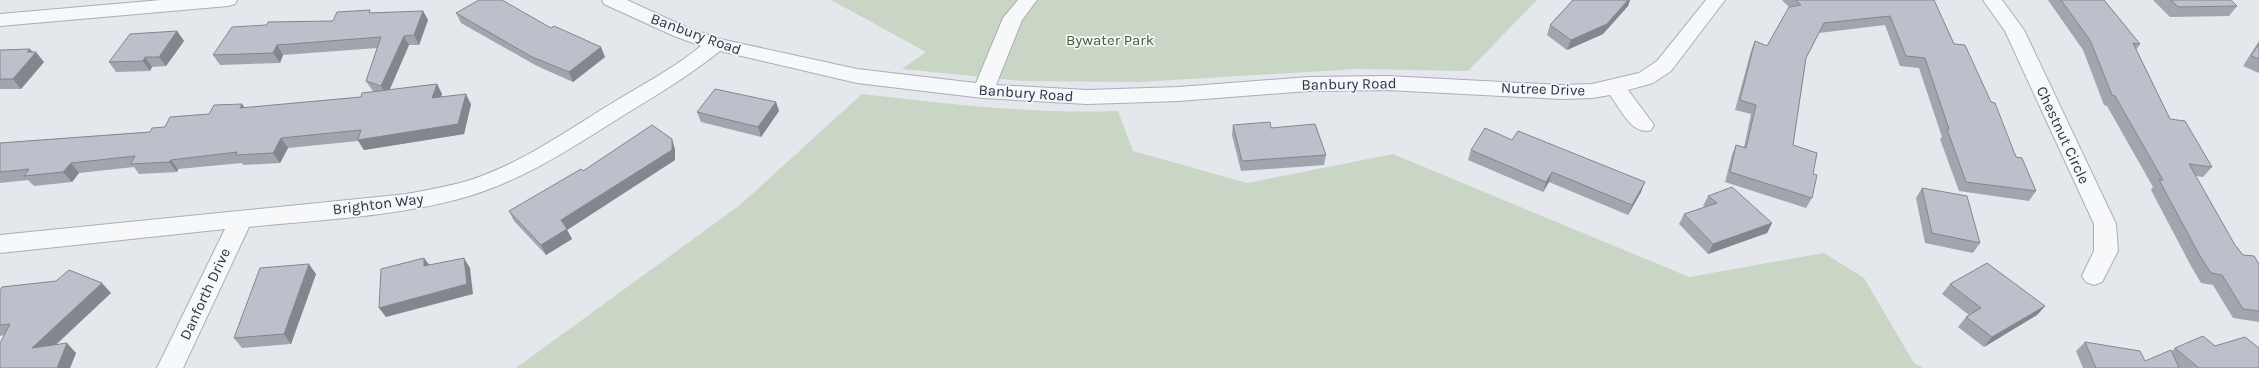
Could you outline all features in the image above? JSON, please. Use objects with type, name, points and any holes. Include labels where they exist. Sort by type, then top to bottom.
[{"type":"street","points":[[0,20],[228,0]]},
{"type":"street","name":"Banbury Road","points":[[611,0],[681,32],[716,44],[857,76],[983,91],[1087,97],[1179,94],[1309,84],[1387,83],[1453,85]]},
{"type":"street","points":[[983,91],[1013,18],[1028,0]]},
{"type":"street","name":"Nutree Drive","points":[[1453,85],[1562,92],[1615,87],[1646,78],[1664,66],[1716,0]]},
{"type":"street","name":"Chestnut Circle","points":[[1992,0],[2014,30],[2105,224],[2106,251],[2094,276]]},
{"type":"street","name":"Brighton Way","points":[[0,244],[407,202],[445,195],[482,184],[515,170],[546,154],[692,64],[716,44]]},
{"type":"street","points":[[1615,87],[1644,125]]},
{"type":"street","name":"Danforth Drive","points":[[170,368],[241,219]]},
{"type":"green space","name":"Bywater Park","points":[[831,0],[1537,0],[1468,71],[1357,69],[1140,82],[1024,81],[902,69],[926,52]]},
{"type":"green space","points":[[862,94],[958,105],[1022,110],[1086,112],[1118,111],[1133,151],[1247,183],[1393,154],[1689,277],[1824,253],[1864,278],[1914,363],[1923,368],[516,368],[740,205]]},
{"type":"building","points":[[479,0],[502,0],[551,28],[554,26],[601,47],[569,72],[532,57],[456,13]]},
{"type":"building","points":[[1573,0],[1628,0],[1607,24],[1571,40],[1550,25]]},
{"type":"building","points":[[1796,0],[1934,0],[1954,44],[1965,45],[1991,102],[1995,103],[2016,157],[2022,158],[2036,191],[1966,182],[1947,129],[1949,129],[1925,58],[1906,56],[1890,16],[1824,23],[1806,58],[1793,145],[1817,153],[1813,174],[1817,175],[1812,198],[1730,172],[1736,145],[1746,148],[1756,105],[1740,100],[1755,41],[1767,46],[1789,7],[1801,5]]},
{"type":"building","points":[[2061,0],[2104,0],[2140,44],[2133,43],[2170,119],[2185,121],[2212,167],[2189,164],[2235,245],[2243,255],[2254,256],[2259,264],[2259,311],[2243,309],[2222,275],[2211,273],[2200,256],[2159,180],[2163,180],[2115,96],[2112,95],[2090,40]]},
{"type":"building","points":[[2171,0],[2231,0],[2237,6],[2178,7]]},
{"type":"building","points":[[370,10],[369,13],[423,11],[414,35],[404,36],[381,86],[366,81],[381,37],[277,45],[273,53],[213,55],[232,27],[267,25],[268,22],[333,21],[337,12]]},
{"type":"building","points":[[177,31],[159,57],[145,57],[143,61],[109,62],[130,34]]},
{"type":"building","points":[[2259,44],[2259,59],[2251,56]]},
{"type":"building","points":[[30,49],[27,52],[36,52],[13,79],[0,79],[0,50]]},
{"type":"building","points":[[437,84],[432,98],[466,94],[458,124],[358,140],[361,130],[281,138],[273,153],[236,155],[237,152],[171,160],[169,162],[131,164],[135,156],[71,163],[63,172],[24,176],[29,169],[0,172],[0,143],[150,132],[152,128],[165,127],[170,117],[209,114],[214,105],[242,104],[240,108],[361,97],[362,93]]},
{"type":"building","points":[[715,89],[776,102],[758,127],[697,112]]},
{"type":"building","points":[[1270,122],[1271,128],[1315,124],[1326,155],[1242,161],[1233,125]]},
{"type":"building","points":[[652,125],[672,139],[672,150],[561,220],[567,229],[541,245],[509,211],[581,169],[583,171]]},
{"type":"building","points":[[1485,128],[1512,140],[1518,131],[1645,182],[1632,205],[1552,172],[1546,182],[1471,150]]},
{"type":"building","points":[[1732,187],[1772,223],[1713,244],[1684,214],[1717,203],[1708,196]]},
{"type":"building","points":[[1922,188],[1967,196],[1980,243],[1932,233]]},
{"type":"building","points":[[424,258],[424,266],[464,258],[467,284],[379,308],[381,269]]},
{"type":"building","points":[[1987,263],[2045,306],[1992,337],[1966,317],[1981,308],[1950,284]]},
{"type":"building","points":[[309,264],[284,334],[234,338],[260,268]]},
{"type":"building","points":[[69,270],[102,283],[32,348],[67,343],[57,368],[0,368],[0,343],[10,324],[0,325],[0,291],[2,287],[56,281]]},
{"type":"building","points":[[2203,336],[2215,346],[2245,337],[2259,348],[2259,368],[2199,368],[2175,348]]},
{"type":"building","points":[[2085,342],[2140,351],[2145,361],[2171,350],[2179,368],[2096,368]]}]
